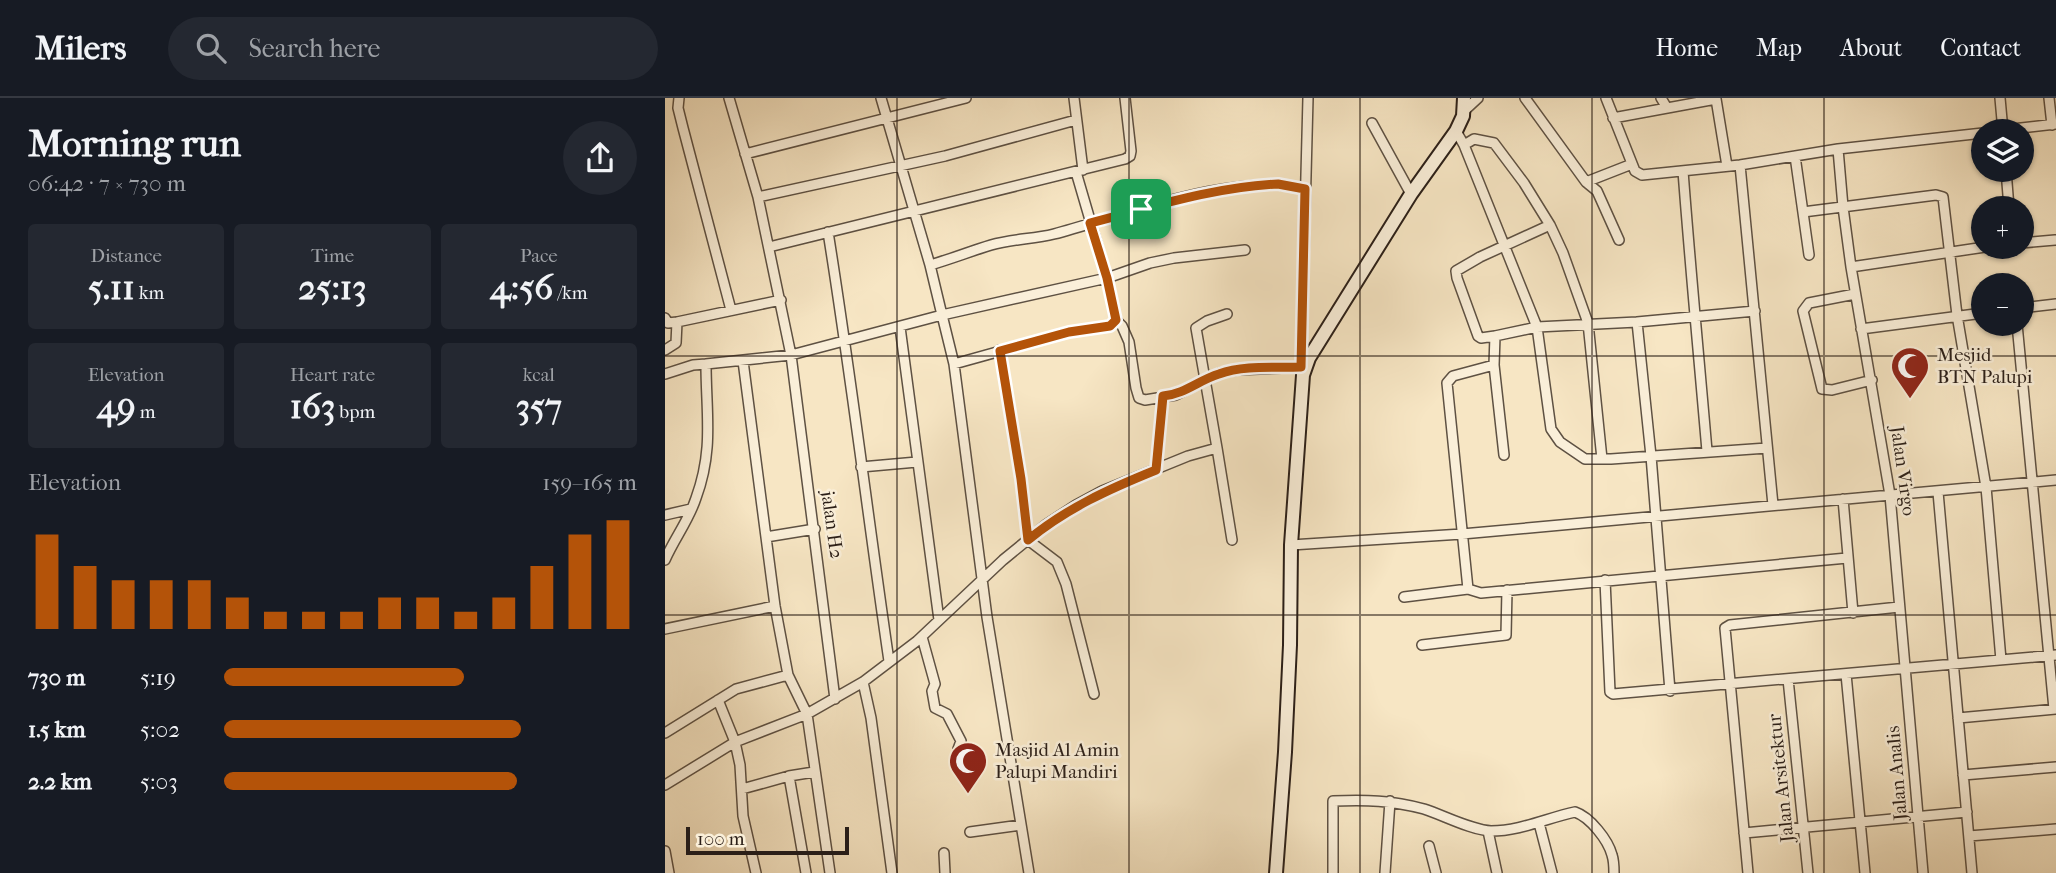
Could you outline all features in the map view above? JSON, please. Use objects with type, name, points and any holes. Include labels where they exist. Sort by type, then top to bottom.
[{"type":"main road","points":[[1276,873],[1289,658],[1290,545],[1303,367],[1411,194],[1456,131],[1464,105]]},
{"type":"street","points":[[679,98],[683,128],[731,310]]},
{"type":"street","name":"jalan H2","points":[[729,98],[758,197],[792,355],[835,699]]},
{"type":"street","points":[[881,98],[930,265],[954,364],[982,579],[1029,873]]},
{"type":"street","points":[[745,153],[966,98]]},
{"type":"street","points":[[1073,98],[1079,171],[1090,223],[1107,278],[1116,320],[1122,326],[1129,342],[1137,395],[1145,400],[1176,395],[1220,373],[1303,367],[1308,98]]},
{"type":"street","points":[[769,247],[1130,156],[1125,98]]},
{"type":"street","points":[[1464,105],[1478,98]]},
{"type":"street","points":[[1525,98],[1586,182],[1597,191],[1619,240]]},
{"type":"street","points":[[1606,98],[1635,171],[1641,174],[1740,165],[1838,149],[1971,134]]},
{"type":"street","points":[[1661,98],[1667,108]]},
{"type":"street","points":[[2000,98],[2000,119]]},
{"type":"street","points":[[2034,127],[2054,125],[2049,98]]},
{"type":"street","points":[[1613,118],[1716,99],[1727,166]]},
{"type":"street","points":[[758,197],[902,166],[1076,120]]},
{"type":"street","points":[[1372,123],[1411,194]]},
{"type":"street","points":[[1456,131],[1506,245],[1537,327],[1551,429],[1560,442],[1585,459],[1767,448]]},
{"type":"street","points":[[1464,145],[1478,139],[1494,143],[1524,183],[1550,225],[1563,253],[1587,323],[1602,459]]},
{"type":"street","name":"Jalan Virgo","points":[[1838,149],[1855,294],[1890,495],[1905,669]]},
{"type":"street","points":[[1795,156],[1809,254]]},
{"type":"street","points":[[1586,182],[1632,164]]},
{"type":"street","points":[[1740,165],[1773,505]]},
{"type":"street","points":[[1683,171],[1707,452]]},
{"type":"street","points":[[930,265],[992,245],[1053,234],[1192,196],[1278,184],[1305,189]]},
{"type":"street","points":[[1803,212],[1940,195],[1943,197],[1958,315],[1986,487],[2001,660]]},
{"type":"street","points":[[1550,225],[1480,257],[1457,271],[1478,336],[1481,338],[1537,327],[1637,322],[1755,311]]},
{"type":"street","points":[[828,232],[846,342],[889,661]]},
{"type":"street","points":[[2034,242],[2055,240]]},
{"type":"street","points":[[1851,267],[1971,249]]},
{"type":"street","points":[[665,374],[685,367],[792,355],[943,315],[1107,278],[1150,263],[1206,253],[1245,250]]},
{"type":"street","points":[[1855,294],[1809,303],[1803,312],[1822,389],[1832,390],[1872,380]]},
{"type":"street","points":[[665,318],[668,323],[677,322],[781,300]]},
{"type":"street","points":[[2034,307],[2056,304]]},
{"type":"street","points":[[1227,314],[1201,323],[1196,328],[1232,540]]},
{"type":"street","points":[[1861,329],[1971,314]]},
{"type":"street","points":[[954,364],[1069,332],[1110,326],[1116,320]]},
{"type":"street","points":[[665,350],[676,343],[677,322]]},
{"type":"street","points":[[1637,322],[1670,691]]},
{"type":"street","points":[[900,327],[939,620]]},
{"type":"street","points":[[1495,336],[1494,365],[1504,455]]},
{"type":"street","points":[[1958,718],[2055,709],[2052,656],[2018,336]]},
{"type":"street","points":[[1000,351],[1028,540],[1051,556],[1063,577],[1094,694]]},
{"type":"street","points":[[743,361],[775,606],[787,675],[807,714],[830,873]]},
{"type":"street","points":[[665,560],[700,486],[709,442],[706,364]]},
{"type":"street","points":[[1468,589],[1447,383],[1453,376],[1494,365]]},
{"type":"street","points":[[1156,470],[1163,396]]},
{"type":"street","points":[[665,785],[735,741],[807,714],[863,681],[922,637],[982,579],[1047,524],[1076,505],[1102,491],[1217,448]]},
{"type":"street","points":[[861,467],[916,462]]},
{"type":"street","points":[[1290,545],[1462,534],[2056,481]]},
{"type":"street","points":[[1938,492],[1972,873]]},
{"type":"street","points":[[1843,499],[1853,613]]},
{"type":"street","points":[[665,515],[691,509]]},
{"type":"street","points":[[767,537],[815,529]]},
{"type":"street","points":[[1404,597],[1468,589],[1476,593],[1847,558]]},
{"type":"street","points":[[1605,580],[1611,693],[1620,695],[2052,656]]},
{"type":"street","points":[[1422,645],[1506,635],[1507,590]]},
{"type":"street","points":[[665,629],[775,606]]},
{"type":"street","points":[[1748,873],[1724,631],[1727,626],[1899,607]]},
{"type":"street","points":[[922,637],[935,684],[932,691],[935,708],[949,716],[961,741],[958,749]]},
{"type":"street","name":"Jalan Analis","points":[[1905,669],[1923,873]]},
{"type":"street","points":[[1846,674],[1865,873]]},
{"type":"street","points":[[665,733],[736,688],[787,675]]},
{"type":"street","name":"Jalan Arsitektur","points":[[1788,679],[1808,873]]},
{"type":"street","points":[[863,681],[871,718],[892,873]]},
{"type":"street","points":[[718,700],[735,741],[743,816],[755,873]]},
{"type":"street","points":[[1963,775],[2056,767]]},
{"type":"street","points":[[741,789],[814,772]]},
{"type":"street","points":[[789,776],[806,873]]},
{"type":"street","points":[[1333,873],[1333,801],[1390,801],[1488,831],[1539,823],[1575,812],[1592,823],[1612,854],[1614,873]]},
{"type":"street","points":[[1385,873],[1390,801]]},
{"type":"street","points":[[1744,833],[1967,812]]},
{"type":"street","points":[[1539,823],[1552,873]]},
{"type":"street","points":[[970,832],[1021,825]]},
{"type":"street","points":[[1969,836],[2056,829]]},
{"type":"street","points":[[1488,831],[1497,873]]},
{"type":"street","points":[[1429,846],[1436,873]]},
{"type":"street","points":[[665,852],[669,873]]},
{"type":"street","points":[[944,853],[945,873]]},
{"type":"place","name":"Mesjid BTN Palupi","points":[[1910,400]]},
{"type":"place","name":"Masjid Al Amin Palupi Mandiri","points":[[968,795]]},
{"type":"route","points":[[1278,184],[1305,189],[1301,367],[1220,373],[1176,395],[1163,396],[1156,470],[1102,491],[1076,505],[1028,540],[1000,351],[1069,332],[1110,326],[1116,320],[1107,278],[1090,223],[1141,209],[1248,186],[1278,184]]}]
